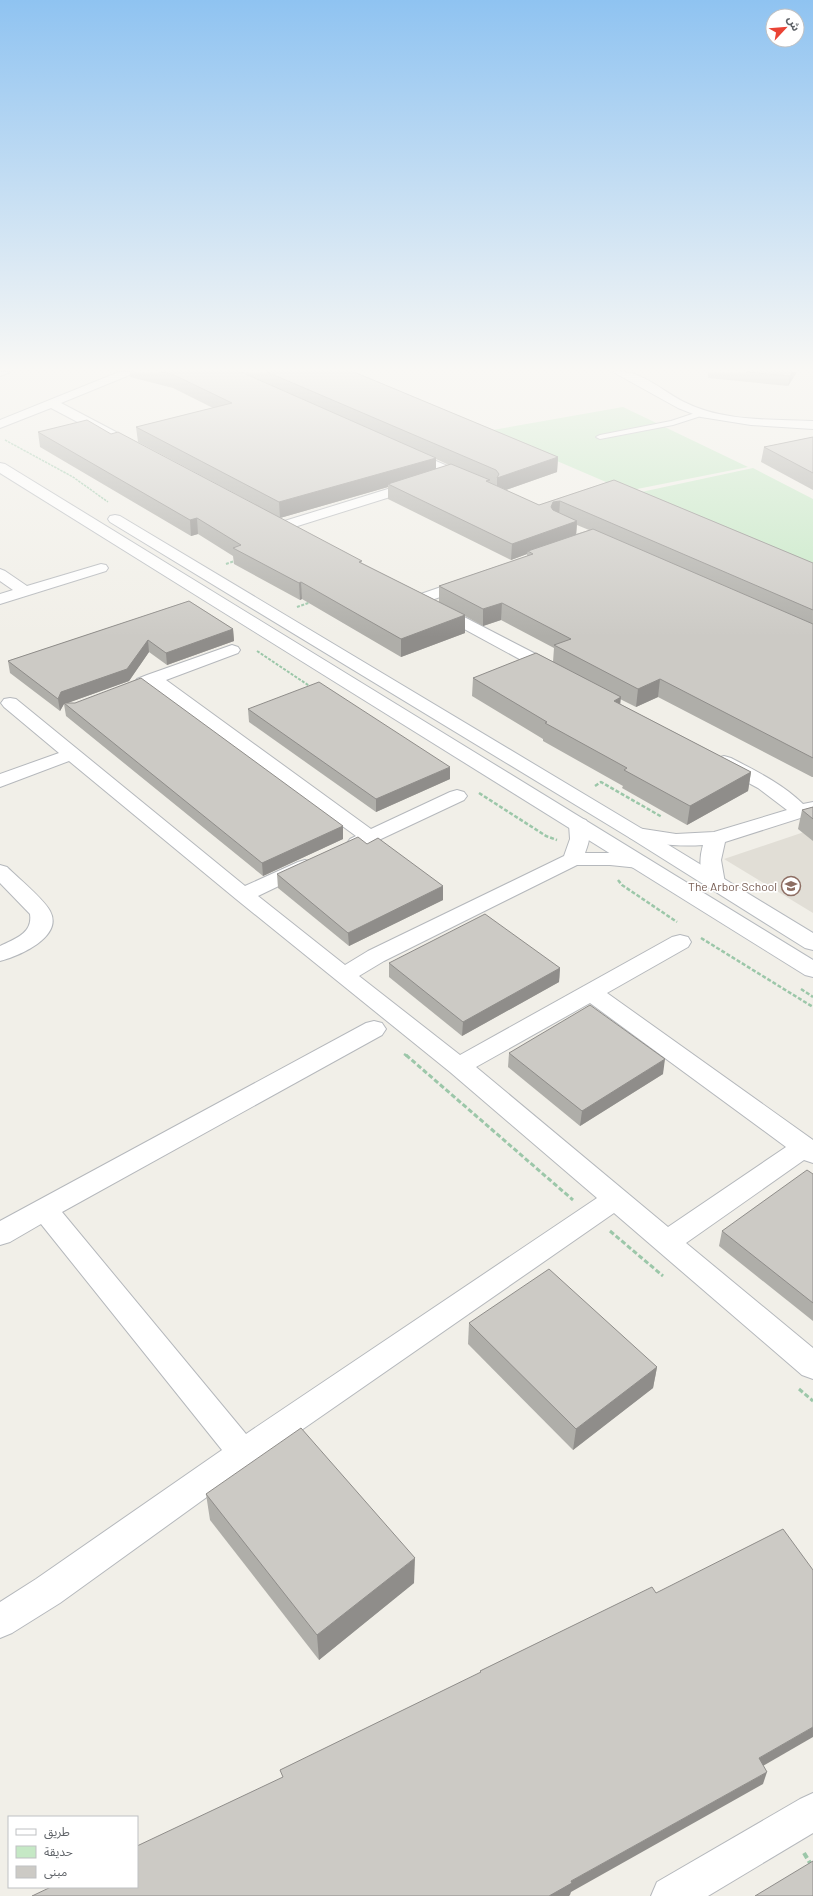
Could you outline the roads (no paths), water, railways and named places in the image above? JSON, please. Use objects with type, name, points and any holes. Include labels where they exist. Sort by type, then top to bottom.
[{"type":"street","points":[[17,460],[637,834],[813,943]]},
{"type":"street","points":[[423,460],[477,484]]},
{"type":"street","points":[[0,467],[813,970]]},
{"type":"street","points":[[283,526],[452,473]]},
{"type":"street","points":[[269,518],[300,535]]},
{"type":"street","points":[[0,599],[101,568]]},
{"type":"street","points":[[0,574],[24,591]]},
{"type":"street","points":[[420,599],[480,578]]},
{"type":"street","points":[[406,592],[566,678]]},
{"type":"street","points":[[126,690],[232,650]]},
{"type":"street","points":[[153,679],[370,837]]},
{"type":"street","points":[[10,704],[243,896],[459,1066],[813,1366]]},
{"type":"street","points":[[0,781],[72,754]]},
{"type":"street","points":[[712,756],[767,786],[792,803],[806,810]]},
{"type":"street","points":[[342,849],[466,793]]},
{"type":"street","points":[[637,834],[668,840],[683,841],[716,838],[806,810]]},
{"type":"street","points":[[575,853],[579,824]]},
{"type":"street","points":[[715,883],[710,858],[716,838]]},
{"type":"street","points":[[344,975],[376,956],[575,853],[639,862]]},
{"type":"street","points":[[243,896],[322,858]]},
{"type":"street","points":[[0,871],[40,912],[43,920],[36,935],[27,942],[0,954]]},
{"type":"street","points":[[459,1066],[592,993],[680,942]]},
{"type":"street","points":[[592,993],[808,1150],[667,1242]]},
{"type":"street","points":[[0,1234],[374,1029]]},
{"type":"street","points":[[0,1621],[48,1591],[243,1453],[615,1199]]},
{"type":"street","points":[[46,1210],[243,1453]]},
{"type":"street","points":[[671,1896],[813,1812]]},
{"type":"place","name":"The Arbor School","points":[[791,886]]}]
